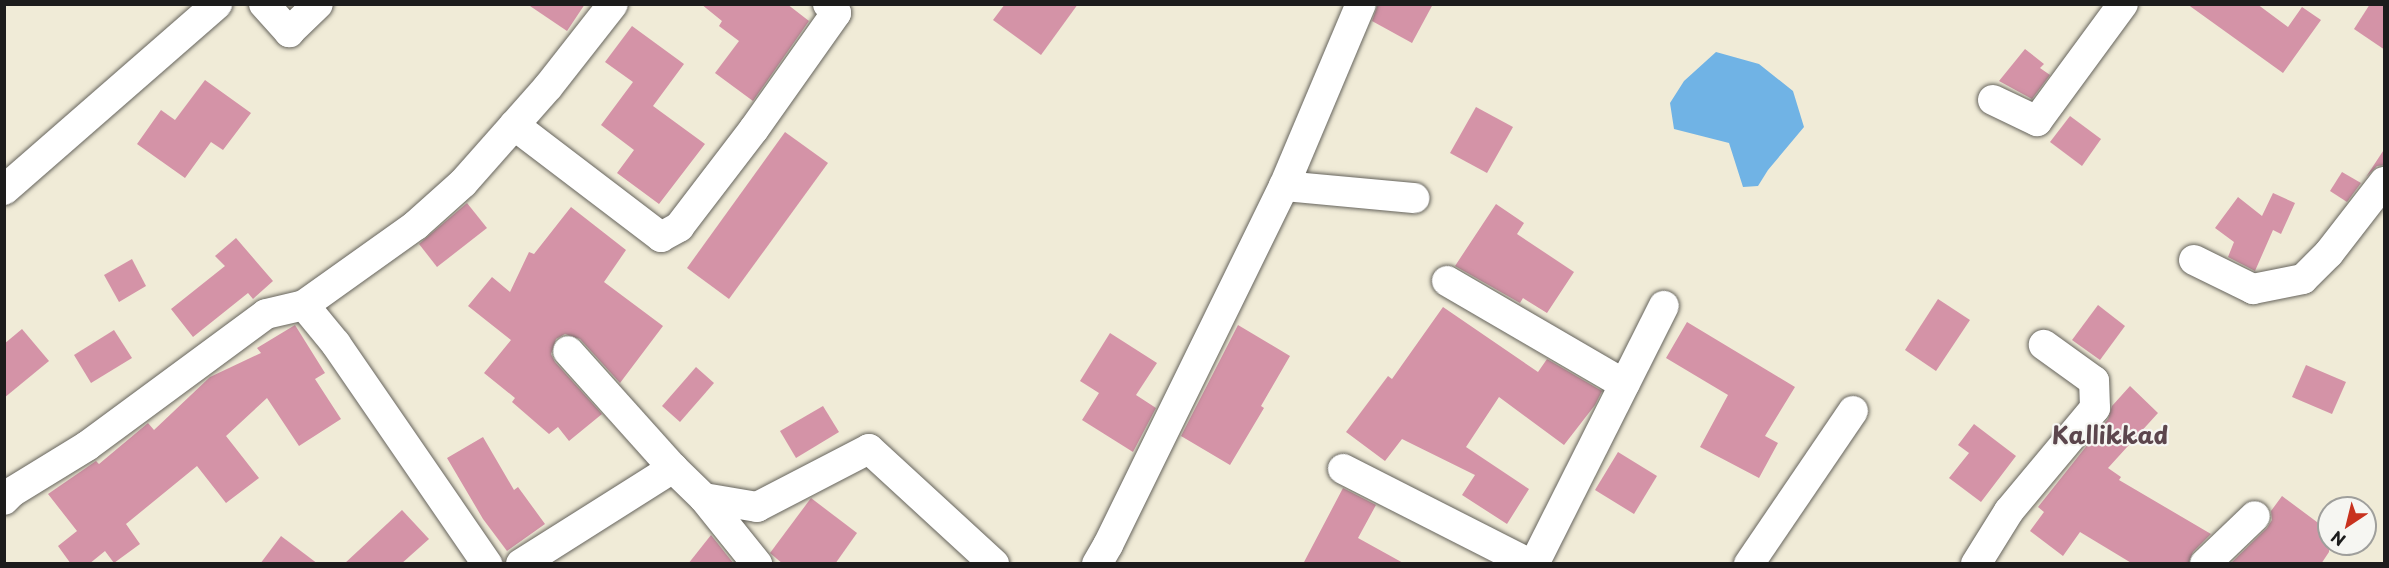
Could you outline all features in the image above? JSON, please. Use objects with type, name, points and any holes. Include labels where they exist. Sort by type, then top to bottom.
[{"type":"street","points":[[4,190],[217,4]]},
{"type":"street","points":[[264,4],[289,32],[318,4]]},
{"type":"street","points":[[4,500],[12,492],[87,446],[266,314],[304,305],[416,225],[463,183],[548,87],[613,4]]},
{"type":"street","points":[[514,125],[661,237],[679,227],[754,129],[836,13],[828,4]]},
{"type":"street","points":[[1096,564],[1108,545],[1284,186],[1360,4]]},
{"type":"street","points":[[1993,100],[2037,121],[2123,4]]},
{"type":"street","points":[[2194,260],[2253,289],[2304,279],[2330,253],[2385,182]]},
{"type":"street","points":[[1284,186],[1414,198]]},
{"type":"street","points":[[1447,281],[1624,384]]},
{"type":"street","points":[[304,305],[336,344],[487,564]]},
{"type":"street","points":[[1343,469],[1532,564],[1664,306]]},
{"type":"street","points":[[1976,564],[2009,511],[2095,408],[2094,381],[2044,345]]},
{"type":"street","points":[[568,351],[673,468],[704,498],[757,564]]},
{"type":"street","points":[[1749,564],[1853,411]]},
{"type":"street","points":[[704,498],[757,507],[869,449],[993,564]]},
{"type":"street","points":[[521,564],[673,468]]},
{"type":"street","points":[[2205,564],[2255,516]]},
{"type":"water","points":[[1716,52],[1759,64],[1793,91],[1804,127],[1768,170],[1758,186],[1743,187],[1729,143],[1674,129],[1670,103],[1684,81]]},
{"type":"building","points":[[527,4],[585,4],[567,31]]},
{"type":"building","points":[[701,4],[787,4],[809,21],[753,101],[715,73],[739,41],[719,26],[722,21]]},
{"type":"building","points":[[1005,4],[1078,4],[1041,55],[993,20]]},
{"type":"building","points":[[1378,4],[1433,4],[1412,43],[1372,21]]},
{"type":"building","points":[[2187,4],[2257,4],[2288,27],[2302,7],[2321,20],[2283,73]]},
{"type":"building","points":[[2370,4],[2385,4],[2385,50],[2354,29]]},
{"type":"building","points":[[632,26],[684,64],[653,106],[705,144],[659,204],[617,173],[634,150],[601,125],[633,82],[605,62]]},
{"type":"building","points":[[2025,49],[2044,64],[2040,68],[2050,75],[2032,99],[1999,81]]},
{"type":"building","points":[[205,80],[251,113],[223,150],[211,142],[185,178],[137,144],[161,110],[175,120]]},
{"type":"building","points":[[1476,107],[1513,127],[1487,173],[1450,153]]},
{"type":"building","points":[[2070,116],[2101,139],[2082,166],[2050,142]]},
{"type":"building","points":[[785,132],[828,163],[729,299],[687,268]]},
{"type":"building","points":[[2385,148],[2385,165],[2377,166],[2366,177]]},
{"type":"building","points":[[2342,172],[2361,183],[2347,202],[2330,191]]},
{"type":"building","points":[[2273,193],[2295,203],[2281,234],[2273,230],[2255,271],[2228,257],[2234,242],[2215,228],[2238,197],[2262,216]]},
{"type":"building","points":[[467,203],[487,228],[437,267],[419,244]]},
{"type":"building","points":[[1496,204],[1524,223],[1517,234],[1574,272],[1547,313],[1523,298],[1520,303],[1455,266]]},
{"type":"building","points":[[571,207],[626,250],[604,282],[663,326],[620,383],[580,339],[565,334],[556,339],[551,354],[555,362],[602,414],[569,441],[558,427],[549,434],[512,402],[515,398],[484,373],[511,340],[468,306],[492,277],[510,292],[529,252],[534,254]]},
{"type":"building","points":[[236,238],[273,281],[253,299],[248,293],[193,337],[171,309],[225,266],[215,256]]},
{"type":"building","points":[[132,259],[146,286],[119,302],[104,275]]},
{"type":"building","points":[[1938,299],[1970,320],[1936,371],[1905,350]]},
{"type":"building","points":[[2098,305],[2125,326],[2100,360],[2072,340]]},
{"type":"building","points":[[1443,307],[1538,372],[1547,359],[1602,391],[1595,405],[1564,445],[1499,397],[1466,447],[1529,489],[1507,524],[1462,495],[1475,475],[1402,439],[1385,461],[1346,432],[1388,376],[1392,379]]},
{"type":"building","points":[[1687,322],[1795,387],[1765,436],[1778,443],[1759,478],[1700,447],[1728,395],[1666,358]]},
{"type":"building","points":[[295,325],[325,373],[315,379],[341,419],[299,446],[267,398],[226,436],[259,478],[226,503],[197,466],[126,524],[140,544],[114,563],[105,551],[89,564],[71,564],[58,546],[77,531],[48,494],[96,461],[99,464],[148,423],[154,430],[210,377],[261,353],[257,348]]},
{"type":"building","points":[[1238,325],[1290,356],[1261,406],[1264,408],[1230,465],[1181,436]]},
{"type":"building","points":[[22,329],[49,361],[4,398],[4,344]]},
{"type":"building","points":[[114,330],[132,358],[91,383],[74,355]]},
{"type":"building","points":[[1110,333],[1157,363],[1136,395],[1156,408],[1133,452],[1082,420],[1099,393],[1080,381]]},
{"type":"building","points":[[2306,365],[2346,382],[2332,414],[2292,397]]},
{"type":"building","points":[[696,367],[714,383],[680,422],[662,406]]},
{"type":"building","points":[[2130,386],[2158,413],[2108,468],[2121,477],[2119,480],[2211,534],[2193,552],[2188,564],[2133,564],[2080,532],[2063,556],[2030,531],[2044,512],[2038,507],[2108,419],[2112,406]]},
{"type":"building","points":[[823,406],[839,432],[796,458],[780,431]]},
{"type":"building","points":[[1974,424],[2016,456],[1981,502],[1949,478],[1969,453],[1958,445]]},
{"type":"building","points":[[483,437],[514,490],[518,487],[545,524],[507,551],[483,519],[447,458]]},
{"type":"building","points":[[1618,452],[1657,476],[1634,514],[1595,490]]},
{"type":"building","points":[[1343,488],[1376,505],[1358,538],[1405,564],[1303,564]]},
{"type":"building","points":[[2282,496],[2317,522],[2317,556],[2326,556],[2321,564],[2230,564],[2267,528],[2272,520],[2271,511]]},
{"type":"building","points":[[811,498],[857,533],[835,564],[783,564],[770,553]]},
{"type":"building","points":[[402,510],[429,539],[401,564],[344,564]]},
{"type":"building","points":[[711,535],[734,564],[688,564]]},
{"type":"building","points":[[281,536],[318,564],[260,564]]},
{"type":"district","name":"Kallikkad","points":[[2110,435]]}]
